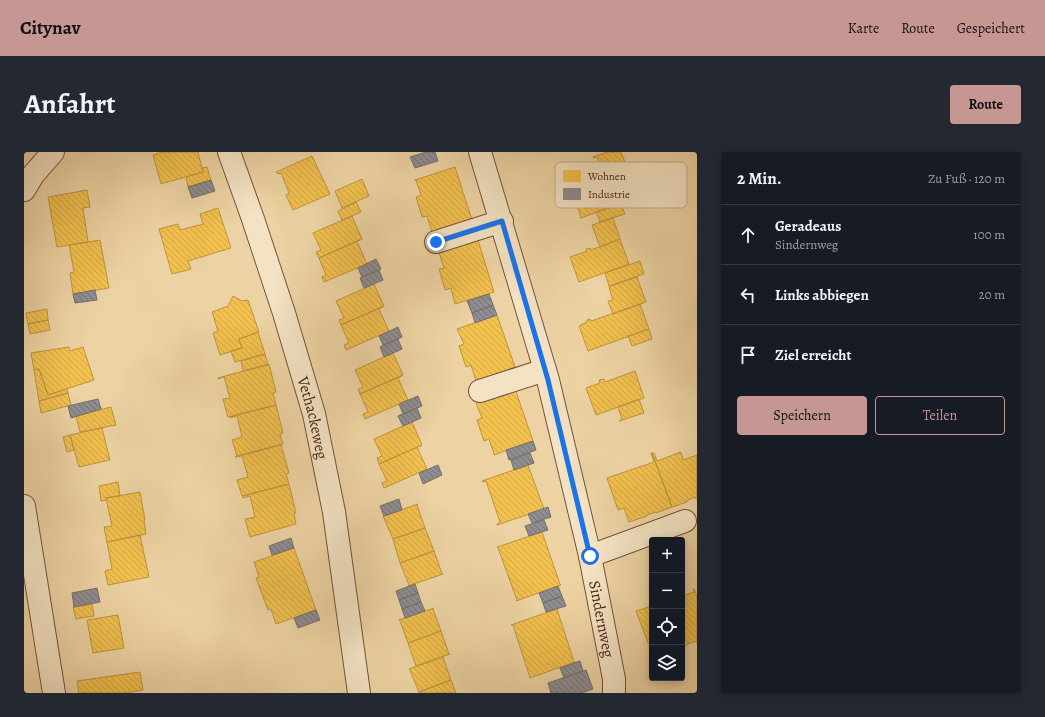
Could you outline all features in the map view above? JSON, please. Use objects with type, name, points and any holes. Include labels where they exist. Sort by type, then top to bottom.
[{"type":"street","points":[[27,178],[53,152]]},
{"type":"street","name":"Vethackeweg","points":[[229,152],[284,313],[314,414],[334,512],[359,693]]},
{"type":"street","name":"Sindernweg","points":[[480,152],[502,221],[545,370],[590,556],[614,679],[614,693]]},
{"type":"street","points":[[436,242],[502,221]]},
{"type":"street","points":[[480,391],[545,370]]},
{"type":"street","points":[[24,506],[54,693]]},
{"type":"street","points":[[590,556],[685,521]]},
{"type":"building: Wohnen","points":[[162,152],[198,152],[203,172],[161,184],[153,155]]},
{"type":"building: Wohnen","points":[[607,152],[621,152],[625,162],[599,162],[597,157],[593,157]]},
{"type":"building: Wohnen","points":[[312,156],[330,194],[293,210],[286,195],[289,193],[281,173],[278,174],[276,172]]},
{"type":"building: Wohnen","points":[[207,167],[211,180],[188,187],[186,177],[203,172],[202,168]]},
{"type":"building: Wohnen","points":[[455,167],[472,220],[432,232],[427,216],[422,217],[416,197],[421,195],[415,180]]},
{"type":"building: Wohnen","points":[[362,179],[369,196],[342,208],[335,191]]},
{"type":"building: Wohnen","points":[[87,190],[90,207],[83,208],[88,242],[57,247],[48,197]]},
{"type":"building: Wohnen","points":[[356,202],[361,212],[342,220],[338,211]]},
{"type":"building: Wohnen","points":[[218,208],[231,248],[188,261],[191,269],[172,274],[159,229],[178,224],[180,230],[203,224],[200,214]]},
{"type":"building: Wohnen","points":[[578,208],[609,208],[581,218]]},
{"type":"building: Wohnen","points":[[608,208],[623,208],[625,214],[599,222],[600,221],[596,212]]},
{"type":"building: Wohnen","points":[[352,216],[362,239],[319,258],[316,252],[321,250],[313,233]]},
{"type":"building: Wohnen","points":[[613,218],[620,239],[600,247],[592,225]]},
{"type":"building: Wohnen","points":[[620,239],[629,264],[579,282],[570,257],[587,251],[586,249],[590,248],[591,250]]},
{"type":"building: Wohnen","points":[[100,240],[109,288],[73,294],[70,273],[74,272],[69,245]]},
{"type":"building: Wohnen","points":[[478,240],[494,292],[455,304],[451,288],[445,290],[439,269],[444,268],[438,252]]},
{"type":"building: Wohnen","points":[[357,241],[367,264],[324,282],[322,277],[326,275],[319,258]]},
{"type":"building: Wohnen","points":[[640,261],[644,274],[609,286],[605,273]]},
{"type":"building: Wohnen","points":[[637,277],[646,302],[613,314],[608,301],[613,300],[609,287]]},
{"type":"building: Wohnen","points":[[374,284],[384,306],[341,325],[339,320],[344,318],[336,301]]},
{"type":"building: Wohnen","points":[[233,296],[242,301],[248,300],[259,332],[239,339],[242,348],[220,355],[213,333],[218,331],[212,312],[228,306]]},
{"type":"building: Wohnen","points":[[640,304],[649,329],[588,351],[579,326],[587,322],[587,320],[590,319],[591,321]]},
{"type":"building: Wohnen","points":[[384,306],[379,309],[389,331],[346,350],[344,345],[349,343],[341,325]]},
{"type":"building: Wohnen","points":[[47,309],[48,320],[28,324],[26,313]]},
{"type":"building: Wohnen","points":[[497,315],[515,367],[476,381],[471,365],[466,367],[459,346],[464,344],[457,329]]},
{"type":"building: Wohnen","points":[[48,320],[50,330],[30,334],[28,324]]},
{"type":"building: Wohnen","points":[[649,329],[652,339],[632,346],[628,336]]},
{"type":"building: Wohnen","points":[[258,332],[265,354],[235,362],[231,351],[242,348],[239,339]]},
{"type":"building: Wohnen","points":[[69,347],[70,351],[83,347],[94,380],[48,395],[39,369],[34,370],[31,353]]},
{"type":"building: Wohnen","points":[[393,353],[403,375],[360,394],[358,389],[363,387],[355,370]]},
{"type":"building: Wohnen","points":[[265,354],[268,365],[243,371],[241,361]]},
{"type":"building: Wohnen","points":[[269,364],[276,392],[273,393],[276,405],[228,417],[223,399],[230,398],[224,377],[218,378]]},
{"type":"building: Wohnen","points":[[39,369],[48,395],[67,389],[68,393],[39,401],[34,370]]},
{"type":"building: Wohnen","points":[[635,371],[644,398],[596,415],[586,388],[600,383],[599,380],[604,379],[605,382]]},
{"type":"building: Wohnen","points":[[403,375],[398,378],[408,400],[365,419],[363,414],[368,412],[360,394]]},
{"type":"building: Wohnen","points":[[515,389],[533,441],[494,455],[489,439],[484,441],[477,420],[482,418],[476,403]]},
{"type":"building: Wohnen","points":[[68,393],[71,405],[41,413],[39,401]]},
{"type":"building: Wohnen","points":[[639,399],[644,413],[619,421],[622,419],[618,407]]},
{"type":"building: Wohnen","points":[[276,405],[283,433],[280,434],[283,444],[237,456],[232,440],[242,437],[237,416],[230,417]]},
{"type":"building: Wohnen","points":[[111,407],[116,425],[80,432],[76,416]]},
{"type":"building: Wohnen","points":[[412,422],[422,445],[379,464],[377,458],[382,456],[374,439]]},
{"type":"building: Wohnen","points":[[102,428],[110,460],[79,467],[70,435]]},
{"type":"building: Wohnen","points":[[70,435],[74,450],[67,452],[63,437]]},
{"type":"building: Wohnen","points":[[281,445],[289,473],[286,474],[289,484],[242,496],[237,480],[248,477],[242,456],[235,457]]},
{"type":"building: Wohnen","points":[[417,447],[427,469],[384,488],[382,483],[387,481],[379,464]]},
{"type":"building: Wohnen","points":[[681,452],[683,460],[697,455],[697,498],[696,499],[695,497],[686,501],[687,502],[672,507],[652,453],[654,453],[657,461]]},
{"type":"building: Wohnen","points":[[651,453],[672,507],[629,522],[624,508],[618,510],[607,478],[654,462]]},
{"type":"building: Wohnen","points":[[528,465],[544,509],[497,525],[500,522],[486,481],[482,481]]},
{"type":"building: Wohnen","points":[[118,482],[120,496],[106,498],[107,500],[101,501],[99,486]]},
{"type":"building: Wohnen","points":[[289,484],[296,513],[294,513],[296,524],[250,537],[245,519],[255,517],[250,496],[243,498],[243,496]]},
{"type":"building: Wohnen","points":[[140,492],[146,534],[107,542],[104,527],[112,526],[106,498]]},
{"type":"building: Wohnen","points":[[418,504],[417,505],[425,528],[393,539],[383,516]]},
{"type":"building: Wohnen","points":[[425,528],[434,551],[400,563],[393,539]]},
{"type":"building: Wohnen","points":[[542,532],[561,585],[516,601],[517,600],[497,547]]},
{"type":"building: Wohnen","points":[[140,535],[149,577],[108,585],[105,571],[112,569],[107,542]]},
{"type":"building: Wohnen","points":[[294,548],[316,610],[276,624],[271,609],[268,610],[256,578],[259,577],[254,562]]},
{"type":"building: Wohnen","points":[[434,551],[443,574],[408,586],[409,585],[400,563]]},
{"type":"building: Wohnen","points":[[693,589],[697,596],[697,642],[696,641],[685,646],[685,595],[694,592]]},
{"type":"building: Wohnen","points":[[92,604],[94,616],[76,619],[73,607]]},
{"type":"building: Wohnen","points":[[649,607],[649,643],[648,643],[636,611]]},
{"type":"building: Wohnen","points":[[434,608],[433,609],[441,631],[408,643],[399,620]]},
{"type":"building: Wohnen","points":[[557,609],[575,662],[530,678],[513,625],[511,625]]},
{"type":"building: Wohnen","points":[[118,615],[124,648],[93,653],[87,620]]},
{"type":"building: Wohnen","points":[[441,631],[450,654],[416,666],[408,643]]},
{"type":"building: Wohnen","points":[[443,657],[451,680],[419,692],[409,669]]},
{"type":"building: Wohnen","points":[[140,672],[143,690],[124,693],[79,693],[77,681]]},
{"type":"building: Wohnen","points":[[451,680],[456,693],[419,693],[419,692]]},
{"type":"building: Industrie","points":[[426,152],[435,152],[438,161],[415,168],[410,157]]},
{"type":"building: Industrie","points":[[211,180],[215,191],[192,198],[188,187]]},
{"type":"building: Industrie","points":[[376,259],[381,269],[362,277],[358,268]]},
{"type":"building: Industrie","points":[[379,270],[383,280],[364,288],[360,278]]},
{"type":"building: Industrie","points":[[95,290],[97,300],[75,303],[73,294]]},
{"type":"building: Industrie","points":[[489,294],[493,305],[472,313],[467,301]]},
{"type":"building: Industrie","points":[[493,305],[497,315],[475,323],[472,313]]},
{"type":"building: Industrie","points":[[398,327],[402,337],[383,345],[379,336]]},
{"type":"building: Industrie","points":[[398,339],[402,349],[384,357],[380,347]]},
{"type":"building: Industrie","points":[[418,396],[422,406],[403,414],[399,404]]},
{"type":"building: Industrie","points":[[98,399],[101,409],[71,418],[68,406]]},
{"type":"building: Industrie","points":[[417,408],[421,418],[403,426],[398,416]]},
{"type":"building: Industrie","points":[[533,441],[536,450],[509,460],[506,450]]},
{"type":"building: Industrie","points":[[530,453],[534,463],[514,470],[511,460]]},
{"type":"building: Industrie","points":[[438,465],[442,475],[423,484],[419,473]]},
{"type":"building: Industrie","points":[[399,499],[402,510],[384,516],[380,506]]},
{"type":"building: Industrie","points":[[548,507],[551,517],[532,523],[528,514]]},
{"type":"building: Industrie","points":[[544,520],[548,530],[529,536],[525,526]]},
{"type":"building: Industrie","points":[[291,538],[294,548],[272,555],[269,546]]},
{"type":"building: Industrie","points":[[415,584],[418,593],[399,600],[396,591]]},
{"type":"building: Industrie","points":[[558,586],[562,596],[543,603],[539,593]]},
{"type":"building: Industrie","points":[[97,588],[100,602],[74,607],[72,593]]},
{"type":"building: Industrie","points":[[418,593],[421,602],[402,609],[399,600]]},
{"type":"building: Industrie","points":[[562,596],[566,606],[546,612],[543,603]]},
{"type":"building: Industrie","points":[[421,602],[425,611],[405,618],[402,609]]},
{"type":"building: Industrie","points":[[316,610],[320,620],[298,628],[294,618]]},
{"type":"building: Industrie","points":[[580,661],[583,671],[564,678],[560,668]]},
{"type":"building: Industrie","points":[[586,670],[593,689],[582,693],[551,693],[548,683]]},
{"type":"route","points":[[436,242],[502,221],[548,380],[590,556]]}]
